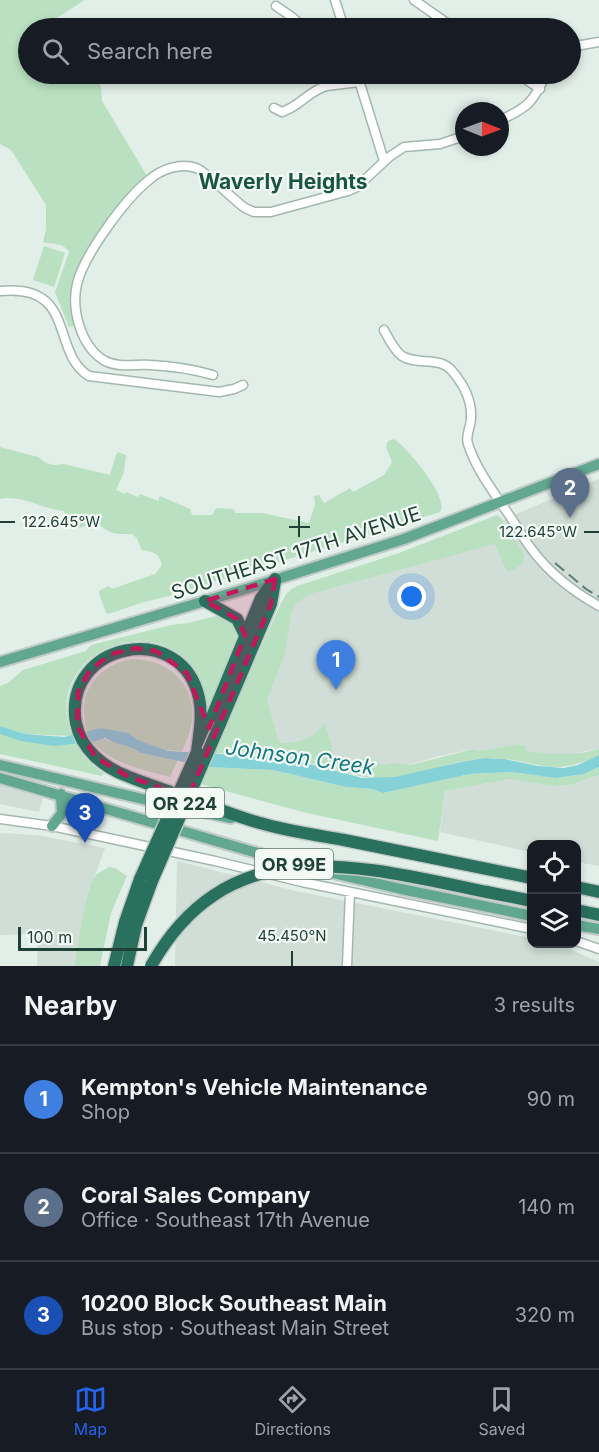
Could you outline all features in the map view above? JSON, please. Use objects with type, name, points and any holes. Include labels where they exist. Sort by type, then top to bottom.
[{"type":"highway","name":"OR 224","points":[[114,966],[125,922],[146,880],[261,597],[275,579]]},
{"type":"highway","name":"OR 224","points":[[127,966],[146,880],[196,752],[271,604],[275,579]]},
{"type":"highway","points":[[205,601],[237,619],[246,635]]},
{"type":"highway","points":[[210,722],[188,673],[168,656],[143,649],[117,652],[95,666],[80,686],[75,711],[82,740],[100,762],[127,776],[260,824]]},
{"type":"highway","name":"OR 99E","points":[[260,824],[527,877]]},
{"type":"highway","points":[[151,966],[173,932],[197,908],[224,889],[256,875],[276,870],[315,866],[351,867],[527,900]]},
{"type":"highway","points":[[581,888],[599,892]]},
{"type":"highway","points":[[581,911],[599,915]]},
{"type":"main road","name":"SOUTHEAST 17TH AVENUE","points":[[0,662],[404,539],[599,465]]},
{"type":"main road","name":"OR 99E","points":[[0,765],[260,824]]},
{"type":"main road","name":"OR 99E","points":[[0,778],[61,794],[278,860],[377,884],[527,914]]},
{"type":"main road","points":[[52,826],[62,813],[61,794]]},
{"type":"main road","points":[[61,794],[84,833]]},
{"type":"main road","points":[[581,926],[599,929]]},
{"type":"street","points":[[335,0],[341,18]]},
{"type":"street","points":[[414,0],[440,18]]},
{"type":"street","points":[[276,6],[293,18]]},
{"type":"street","points":[[581,45],[599,42]]},
{"type":"street","points":[[274,108],[282,112],[296,108],[308,94],[334,84]]},
{"type":"street","points":[[360,84],[384,161]]},
{"type":"street","points":[[533,84],[540,89]]},
{"type":"street","points":[[509,116],[529,105],[542,84]]},
{"type":"street","points":[[213,375],[174,366],[113,364],[95,354],[88,345],[78,317],[76,292],[85,264],[106,230],[150,179],[167,169],[196,168],[238,203],[254,212],[262,213],[357,187],[384,161],[404,147],[441,144],[455,139]]},
{"type":"street","points":[[0,291],[30,292],[47,304],[53,310],[61,326],[75,363],[89,376],[219,392],[243,385]]},
{"type":"street","points":[[384,330],[392,346],[401,355],[417,361],[441,363],[453,371],[469,399],[471,420],[467,441],[473,457],[500,504],[530,548],[546,566],[569,587],[599,606]]},
{"type":"street","points":[[0,819],[52,826],[350,892],[527,928]]},
{"type":"street","points":[[347,966],[350,892]]},
{"type":"street","points":[[581,943],[599,949]]},
{"type":"highlighted area","points":[[275,579],[271,604],[188,798],[127,776],[95,757],[77,726],[78,692],[90,670],[111,654],[136,648],[156,651],[187,673],[209,728],[245,635],[237,619],[205,601]]},
{"type":"shaded area","points":[[599,479],[599,749],[565,755],[545,754],[526,751],[518,744],[439,756],[388,771],[332,762],[273,745],[252,675],[291,589],[495,523]]},
{"type":"shaded area","points":[[599,775],[599,866],[581,863],[581,840],[527,840],[527,851],[440,832],[445,791],[510,779],[553,786],[570,785]]},
{"type":"shaded area","points":[[0,785],[43,798],[39,812],[0,804]]},
{"type":"shaded area","points":[[0,833],[37,835],[105,848],[94,878],[76,966],[37,966],[38,934],[0,935]]},
{"type":"shaded area","points":[[177,861],[296,891],[527,937],[527,948],[567,948],[599,962],[599,966],[175,966]]},
{"type":"green space","points":[[0,0],[85,0],[57,18],[18,18],[18,84],[99,84],[102,101],[147,176],[125,200],[73,285],[72,310],[76,325],[69,327],[55,292],[69,252],[61,245],[43,242],[46,230],[46,205],[11,150],[0,144]]},
{"type":"green space","points":[[44,246],[65,253],[54,287],[33,280]]},
{"type":"green space","points":[[394,439],[426,473],[439,496],[440,512],[109,614],[106,613],[100,590],[109,586],[112,589],[155,574],[162,565],[158,556],[153,552],[142,550],[132,534],[113,533],[96,523],[75,529],[70,525],[64,511],[16,498],[0,499],[0,447],[38,457],[46,463],[64,464],[110,475],[118,452],[126,455],[124,472],[116,490],[125,494],[126,492],[138,497],[140,494],[158,501],[160,496],[190,509],[192,515],[212,515],[216,508],[234,509],[235,513],[262,513],[309,523],[315,504],[314,496],[319,495],[324,503],[350,488],[353,492],[384,475],[392,462],[386,447],[388,441]]},
{"type":"green space","points":[[497,515],[524,554],[523,563],[514,570],[507,572],[495,544],[310,594],[297,603],[292,611],[284,657],[267,699],[279,743],[305,739],[325,723],[335,758],[344,756],[346,763],[370,757],[383,765],[392,763],[410,765],[474,749],[478,751],[518,744],[525,746],[527,751],[554,754],[581,753],[599,749],[599,755],[568,766],[555,767],[504,759],[475,759],[411,775],[371,778],[287,758],[214,753],[287,593],[297,586],[399,553]]},
{"type":"green space","points":[[216,616],[228,619],[234,625],[237,637],[211,709],[208,708],[196,673],[175,651],[149,642],[120,644],[95,655],[76,676],[67,703],[72,736],[25,734],[0,726],[0,686],[8,683],[23,670],[86,651],[91,645]]},
{"type":"green space","points":[[132,659],[157,663],[177,676],[184,684],[192,707],[192,720],[182,751],[164,750],[138,740],[129,733],[101,728],[87,732],[84,706],[91,684],[107,668]]},
{"type":"green space","points":[[0,734],[37,743],[76,744],[85,758],[104,774],[102,776],[0,754]]},
{"type":"green space","points":[[101,738],[136,749],[141,753],[178,760],[170,777],[139,769],[118,761],[100,750],[93,742]]},
{"type":"green space","points":[[208,767],[273,770],[383,793],[470,774],[512,772],[555,778],[584,774],[599,767],[599,775],[570,785],[553,786],[510,779],[445,791],[438,841],[307,813],[200,784]]},
{"type":"green space","points":[[109,867],[127,876],[111,913],[100,966],[75,966],[89,891],[97,874]]},
{"type":"water","points":[[0,726],[25,734],[64,737],[101,728],[129,733],[138,740],[168,751],[288,758],[362,778],[395,777],[485,758],[564,768],[578,765],[599,755],[599,767],[584,774],[555,778],[512,772],[470,774],[383,793],[273,770],[208,767],[141,753],[105,738],[93,742],[54,746],[21,741],[0,734]]},
{"type":"railway","points":[[555,563],[599,597]]},
{"type":"place","name":"Coral Sales Company","points":[[570,518]]},
{"type":"place","name":"Kempton's Vehicle Maintenance","points":[[336,690]]},
{"type":"place","name":"10200 Block Southeast Main","points":[[85,843]]},
{"type":"district","name":"Waverly Heights","points":[[283,181]]},
{"type":"water label","name":"Johnson Creek","points":[[300,757]]}]
